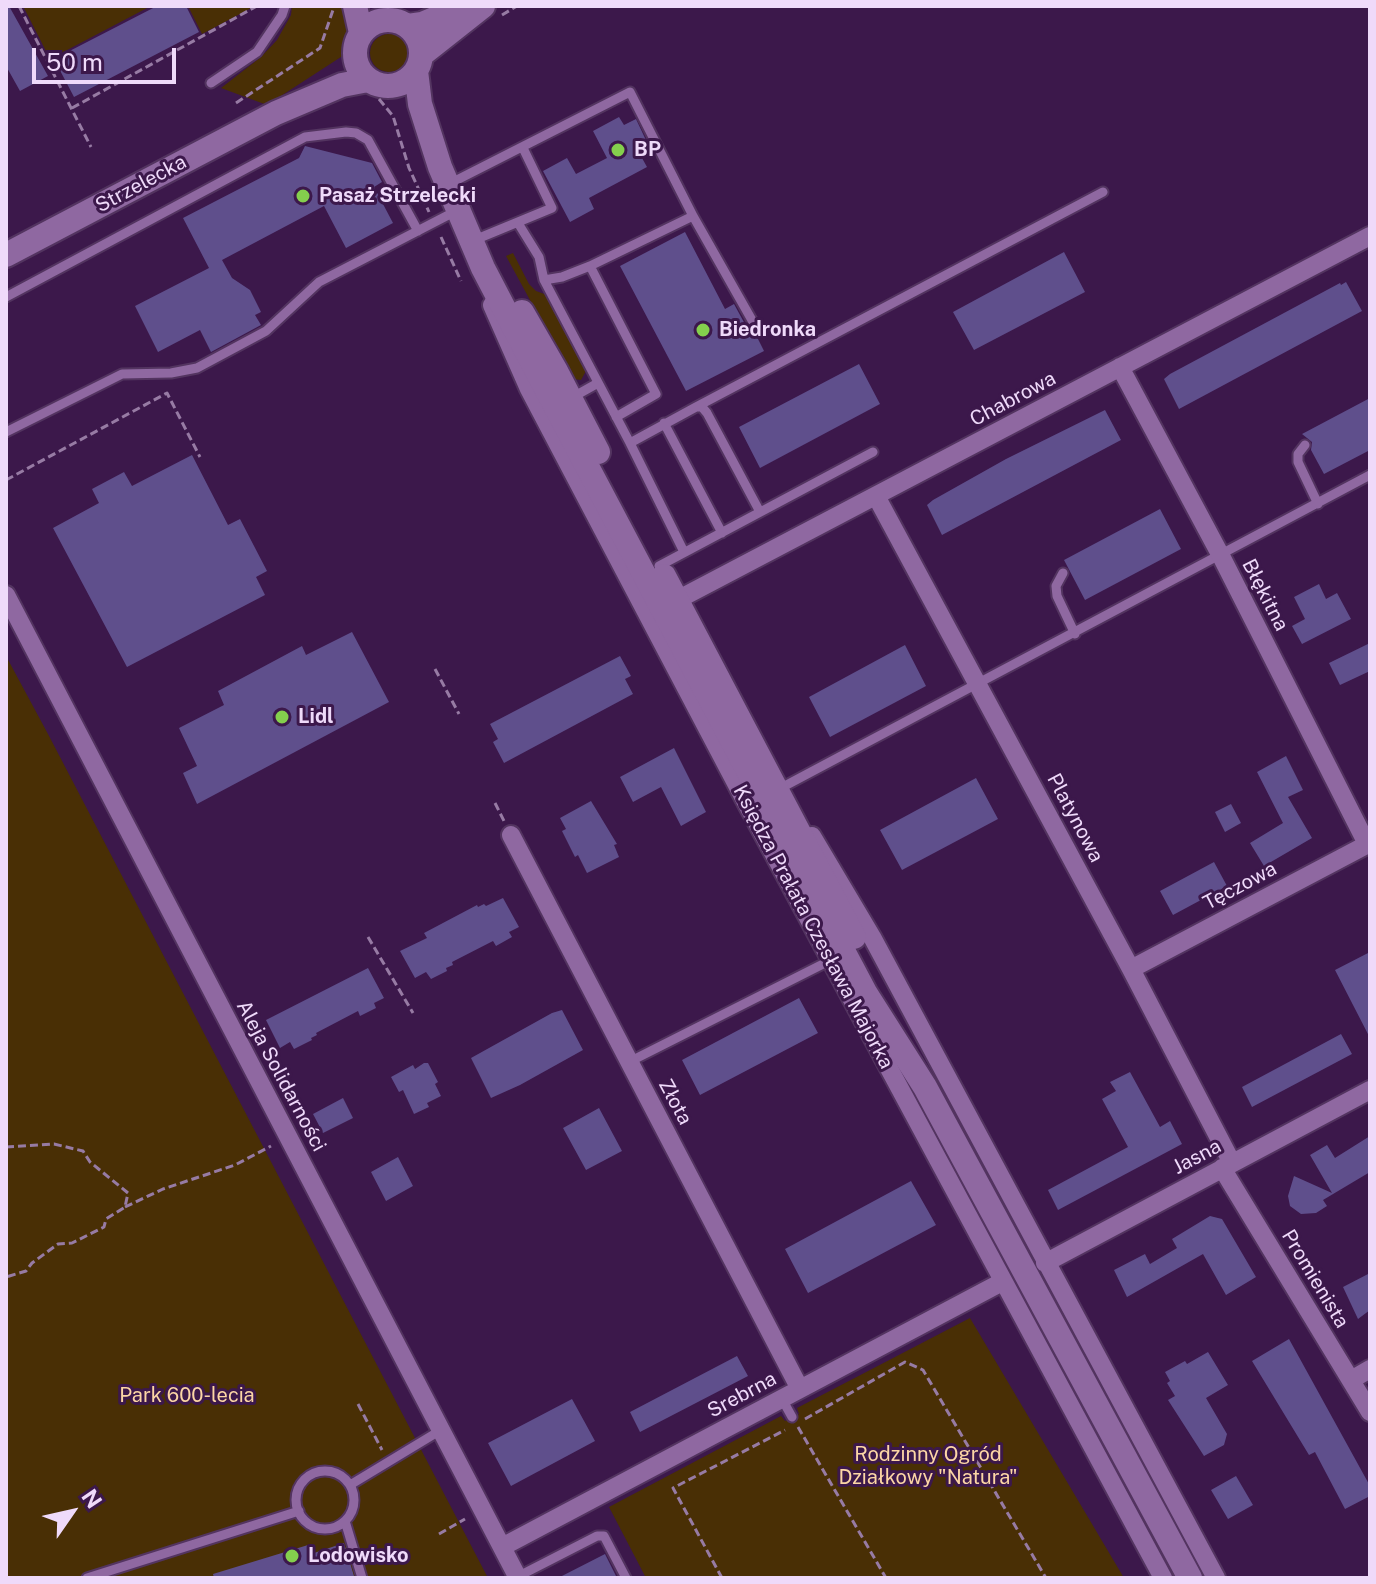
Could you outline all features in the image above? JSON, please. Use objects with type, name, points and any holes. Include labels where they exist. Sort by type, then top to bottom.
[{"type":"street","points":[[355,6],[358,69],[375,83],[405,82],[419,63],[483,6]]},
{"type":"street","points":[[358,44],[378,21],[390,17],[422,24],[465,6]]},
{"type":"street","points":[[390,17],[418,39],[419,63]]},
{"type":"street","name":"Strzelecka","points":[[276,113],[358,44]]},
{"type":"street","name":"Księdza Prałata Czesława Majorka","points":[[419,63],[420,104],[444,176],[483,268],[866,994],[925,1087],[1190,1578]]},
{"type":"street","name":"Strzelecka","points":[[6,255],[276,113],[342,85],[375,83]]},
{"type":"street","name":"Księdza Prałata Czesława Majorka","points":[[375,83],[394,96],[444,176]]},
{"type":"street","name":"Chabrowa","points":[[677,600],[1120,367],[1368,243]]},
{"type":"street","name":"Księdza Prałata Czesława Majorka","points":[[483,268],[514,300],[531,325],[778,789],[907,1043],[925,1087]]},
{"type":"street","name":"Księdza Prałata Czesława Majorka","points":[[483,268],[494,313],[529,389],[1002,1282],[1163,1578]]},
{"type":"street","name":"Błękitna","points":[[1120,367],[1368,843]]},
{"type":"street","name":"Platynowa","points":[[876,496],[1131,969],[1227,1166]]},
{"type":"street","name":"Aleja Solidarności","points":[[6,595],[517,1578]]},
{"type":"street","name":"Księdza Prałata Czesława Majorka","points":[[778,789],[845,888],[1216,1578]]},
{"type":"street","name":"Złota","points":[[511,835],[800,1389]]},
{"type":"street","name":"Tęczowa","points":[[1131,969],[1368,843]]},
{"type":"street","name":"Jasna","points":[[1045,1263],[1370,1090]]},
{"type":"street","name":"Promienista","points":[[1227,1166],[1370,1412]]},
{"type":"street","name":"Srebrna","points":[[502,1547],[1002,1282]]},
{"type":"street","points":[[1351,1380],[1370,1369]]},
{"type":"lane","points":[[211,83],[257,52],[285,6]]},
{"type":"lane","points":[[444,176],[523,148],[630,92],[693,216],[753,322]]},
{"type":"lane","points":[[6,297],[305,137],[346,132],[356,133],[368,140],[418,231]]},
{"type":"lane","points":[[472,241],[552,208],[523,148]]},
{"type":"lane","points":[[630,443],[1103,192]]},
{"type":"lane","points":[[6,432],[122,374],[171,373],[197,368],[266,331],[319,282],[458,210]]},
{"type":"lane","points":[[544,280],[590,266],[693,216]]},
{"type":"lane","points":[[518,223],[539,257],[544,280],[684,552]]},
{"type":"lane","points":[[590,266],[656,394],[616,417]]},
{"type":"lane","points":[[570,399],[598,383]]},
{"type":"lane","points":[[696,407],[702,407],[707,413],[760,512]]},
{"type":"lane","points":[[664,423],[722,533]]},
{"type":"lane","points":[[1305,445],[1298,454],[1298,462],[1318,504]]},
{"type":"lane","points":[[659,566],[873,452]]},
{"type":"lane","points":[[778,789],[978,686],[1370,475]]},
{"type":"lane","points":[[1063,573],[1056,586],[1057,596],[1075,634]]},
{"type":"lane","points":[[629,1062],[831,960]]},
{"type":"lane","points":[[782,1399],[794,1421]]},
{"type":"lane","points":[[350,1485],[441,1430]]},
{"type":"lane","points":[[317,1472],[336,1473],[350,1485],[353,1507],[345,1521],[329,1528],[319,1528],[311,1525],[299,1511],[297,1492],[308,1476],[317,1472]]},
{"type":"lane","points":[[87,1578],[299,1511]]},
{"type":"lane","points":[[345,1521],[362,1578]]},
{"type":"lane","points":[[517,1578],[597,1536],[604,1536],[626,1578]]},
{"type":"path","points":[[19,6],[91,147]]},
{"type":"path","points":[[72,108],[257,6]]},
{"type":"path","points":[[236,103],[320,48],[333,10],[331,6]]},
{"type":"path","points":[[393,116],[409,168],[461,281]]},
{"type":"path","points":[[6,480],[167,393],[200,457]]},
{"type":"path","points":[[435,669],[459,714]]},
{"type":"path","points":[[368,937],[413,1013]]},
{"type":"path","points":[[6,1147],[54,1144],[83,1151],[90,1162],[128,1193],[125,1207]]},
{"type":"path","points":[[6,1277],[26,1271],[58,1244],[72,1243],[104,1227],[106,1219],[125,1207],[163,1189],[235,1165],[271,1146]]},
{"type":"path","points":[[722,1578],[673,1488],[905,1362],[923,1370],[1046,1578]]},
{"type":"path","points":[[358,1404],[387,1461]]},
{"type":"path","points":[[794,1421],[886,1578]]},
{"type":"path","points":[[439,1534],[465,1519]]},
{"type":"green space","points":[[23,6],[151,6],[50,59]]},
{"type":"green space","points":[[188,6],[255,6],[202,34]]},
{"type":"green space","points":[[292,6],[347,6],[352,36],[344,55],[267,105],[221,88],[261,57],[277,40],[291,15]]},
{"type":"green space","points":[[389,34],[403,39],[408,53],[403,67],[389,72],[375,67],[370,53],[375,39]]},
{"type":"green space","points":[[513,253],[529,284],[547,295],[586,371],[581,380],[573,379],[506,256]]},
{"type":"green space","name":"Park 600-lecia","points":[[6,656],[48,734],[488,1578],[6,1578]]},
{"type":"green space","name":"Rodzinny Ogród Działkowy \"Natura\"","points":[[970,1318],[1124,1578],[646,1578],[609,1507],[781,1416],[785,1421],[799,1414],[797,1408]]},
{"type":"building","points":[[6,6],[9,6],[48,76],[20,91],[6,66]]},
{"type":"building","points":[[157,6],[186,6],[199,32],[74,97],[54,59]]},
{"type":"building","points":[[619,117],[624,125],[636,119],[652,153],[642,158],[647,167],[589,198],[594,209],[570,222],[543,171],[567,158],[576,174],[607,158],[593,131]]},
{"type":"building","name":"Pasaż Strzelecki","points":[[305,146],[372,163],[382,182],[374,187],[393,223],[346,248],[324,206],[222,260],[232,278],[250,290],[261,312],[255,315],[261,325],[211,352],[200,330],[158,352],[135,306],[209,268],[183,218],[299,158]]},
{"type":"building","name":"Biedronka","points":[[685,232],[725,309],[734,304],[746,326],[753,329],[764,351],[686,391],[620,266]]},
{"type":"building","points":[[1064,252],[1085,292],[974,350],[953,312]]},
{"type":"building","points":[[1346,282],[1362,311],[1179,409],[1164,379],[1170,374]]},
{"type":"building","points":[[859,364],[880,404],[760,468],[739,427]]},
{"type":"building","points":[[1370,398],[1370,450],[1324,474],[1311,450],[1312,442],[1302,434]]},
{"type":"building","points":[[1105,410],[1121,440],[942,535],[927,505],[933,500],[1006,459]]},
{"type":"building","points":[[192,455],[228,525],[240,519],[267,571],[256,577],[265,595],[127,667],[53,528],[99,503],[92,489],[124,472],[132,486]]},
{"type":"building","points":[[1160,509],[1181,549],[1085,600],[1064,560]]},
{"type":"building","points":[[1319,584],[1326,599],[1337,593],[1351,619],[1302,644],[1292,626],[1305,619],[1294,597]]},
{"type":"building","name":"Lidl","points":[[352,632],[389,702],[197,804],[183,773],[197,766],[179,728],[224,705],[218,691],[302,646],[306,655]]},
{"type":"building","points":[[1370,643],[1370,671],[1340,685],[1329,663]]},
{"type":"building","points":[[905,645],[926,686],[830,737],[809,697]]},
{"type":"building","points":[[620,656],[631,676],[625,679],[633,694],[504,763],[493,742],[498,739],[490,724]]},
{"type":"building","points":[[674,748],[706,812],[681,826],[661,787],[633,802],[620,777]]},
{"type":"building","points":[[1286,756],[1303,790],[1288,797],[1312,838],[1264,866],[1250,843],[1283,823],[1257,772]]},
{"type":"building","points":[[976,778],[998,819],[902,870],[880,830]]},
{"type":"building","points":[[591,801],[617,844],[614,845],[619,857],[587,873],[562,831],[566,829],[560,818]]},
{"type":"building","points":[[1231,804],[1241,823],[1225,832],[1215,812]]},
{"type":"building","points":[[1214,862],[1227,886],[1173,915],[1160,891]]},
{"type":"building","points":[[503,898],[519,927],[509,932],[512,937],[496,946],[493,941],[452,962],[447,971],[431,979],[426,972],[415,978],[400,951],[427,938],[424,933],[477,905],[486,906]]},
{"type":"building","points":[[1370,952],[1370,1038],[1335,970]]},
{"type":"building","points":[[368,968],[384,998],[374,1003],[376,1008],[360,1016],[358,1011],[316,1033],[312,1040],[294,1049],[290,1042],[280,1048],[266,1020]]},
{"type":"building","points":[[799,998],[818,1033],[700,1095],[682,1060]]},
{"type":"building","points":[[562,1010],[583,1050],[491,1098],[471,1058]]},
{"type":"building","points":[[1341,1034],[1352,1054],[1252,1107],[1242,1087]]},
{"type":"building","points":[[428,1063],[438,1082],[435,1084],[441,1096],[427,1103],[429,1107],[414,1114],[403,1090],[399,1092],[391,1077],[413,1065],[415,1069]]},
{"type":"building","points":[[1130,1072],[1160,1127],[1170,1121],[1182,1144],[1058,1210],[1048,1190],[1128,1147],[1102,1099],[1116,1091],[1110,1082]]},
{"type":"building","points":[[343,1098],[353,1118],[323,1133],[313,1114]]},
{"type":"building","points":[[599,1108],[622,1151],[586,1170],[563,1128]]},
{"type":"building","points":[[1370,1136],[1370,1172],[1323,1200],[1327,1206],[1316,1213],[1301,1214],[1290,1206],[1288,1196],[1294,1176],[1332,1193],[1310,1155],[1327,1145],[1335,1158]]},
{"type":"building","points":[[398,1157],[413,1186],[386,1201],[371,1172]]},
{"type":"building","points":[[911,1181],[936,1225],[808,1293],[785,1249]]},
{"type":"building","points":[[1210,1216],[1222,1219],[1256,1277],[1226,1295],[1203,1254],[1127,1297],[1114,1270],[1145,1254],[1150,1264],[1177,1248],[1172,1239]]},
{"type":"building","points":[[1370,1273],[1370,1310],[1358,1319],[1343,1287]]},
{"type":"building","points":[[1289,1339],[1370,1486],[1370,1496],[1345,1509],[1315,1452],[1309,1455],[1252,1361]]},
{"type":"building","points":[[1208,1352],[1228,1385],[1206,1398],[1227,1434],[1224,1445],[1204,1456],[1168,1400],[1175,1396],[1165,1372]]},
{"type":"building","points":[[737,1356],[748,1376],[640,1432],[630,1412]]},
{"type":"building","points":[[572,1399],[595,1441],[511,1486],[488,1443]]},
{"type":"building","points":[[1236,1476],[1253,1505],[1228,1519],[1211,1490]]},
{"type":"building","name":"Lodowisko","points":[[344,1543],[354,1576],[348,1578],[214,1578],[213,1574],[308,1545],[311,1554]]},
{"type":"building","points":[[605,1554],[617,1578],[558,1578]]},
{"type":"place","name":"BP","points":[[618,150]]},
{"type":"place","name":"Pasaż Strzelecki","points":[[303,196]]},
{"type":"place","name":"Biedronka","points":[[703,330]]},
{"type":"place","name":"Lidl","points":[[282,717]]},
{"type":"place","name":"Lodowisko","points":[[292,1556]]}]
